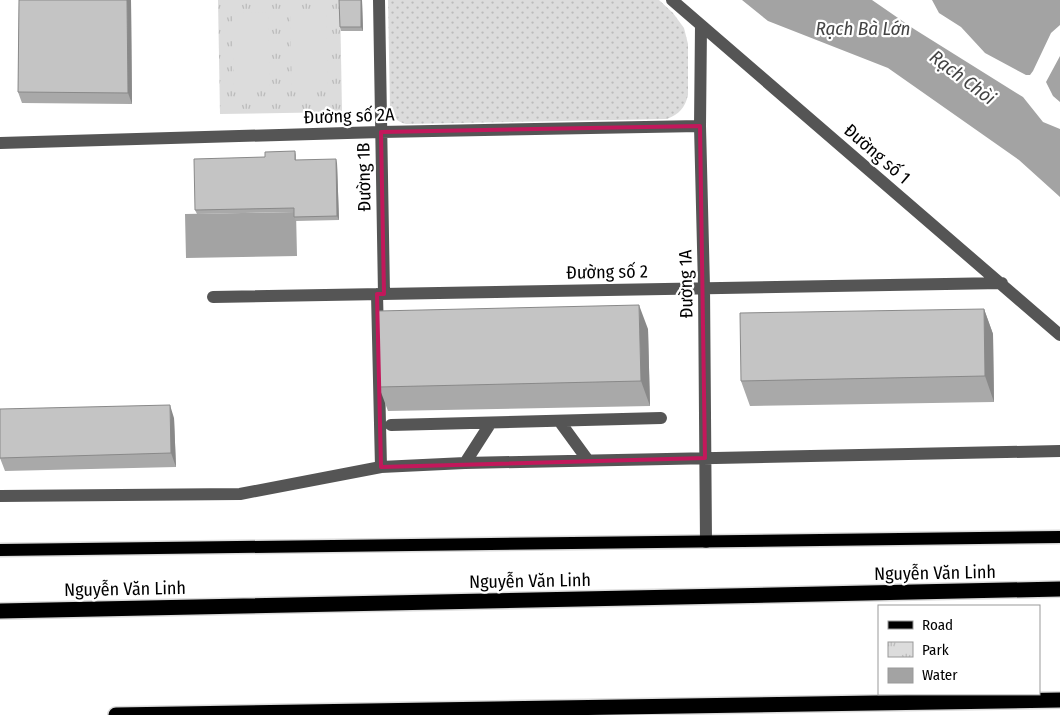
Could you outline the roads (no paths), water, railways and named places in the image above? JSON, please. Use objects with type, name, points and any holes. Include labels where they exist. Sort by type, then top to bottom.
[{"type":"highway","name":"Nguyễn Văn Linh","points":[[0,611],[1060,589]]},
{"type":"highway","points":[[116,715],[1060,700]]},
{"type":"main road","name":"Nguyễn Văn Linh","points":[[0,550],[1060,537]]},
{"type":"street","name":"Đường 1B","points":[[379,0],[381,467]]},
{"type":"street","name":"Đường số 1","points":[[672,0],[1060,335]]},
{"type":"street","name":"Đường 1A","points":[[701,26],[700,126],[704,287],[706,542]]},
{"type":"street","name":"Đường số 2A","points":[[0,143],[381,132],[700,126]]},
{"type":"street","name":"Đường số 2","points":[[213,297],[1002,283]]},
{"type":"street","points":[[391,425],[490,424],[661,418]]},
{"type":"street","points":[[560,422],[587,459]]},
{"type":"street","points":[[465,463],[490,424]]},
{"type":"street","points":[[0,496],[240,494],[381,467],[465,463],[587,459],[1060,451]]},
{"type":"water","name":"Rạch Bà Lớn","points":[[742,0],[872,0],[914,29],[1023,97],[1043,122],[1060,129],[1060,197],[1019,160],[888,68],[768,21]]},
{"type":"water","points":[[932,0],[1060,0],[1060,25],[1051,33],[1033,71],[1030,75],[1026,75],[985,53],[961,27],[939,13]]},
{"type":"water","points":[[1060,56],[1060,102],[1053,96],[1046,82]]},
{"type":"water","points":[[296,212],[297,256],[186,258],[185,214]]},
{"type":"water label","name":"Rạch Chòi","points":[[963,77]]}]
